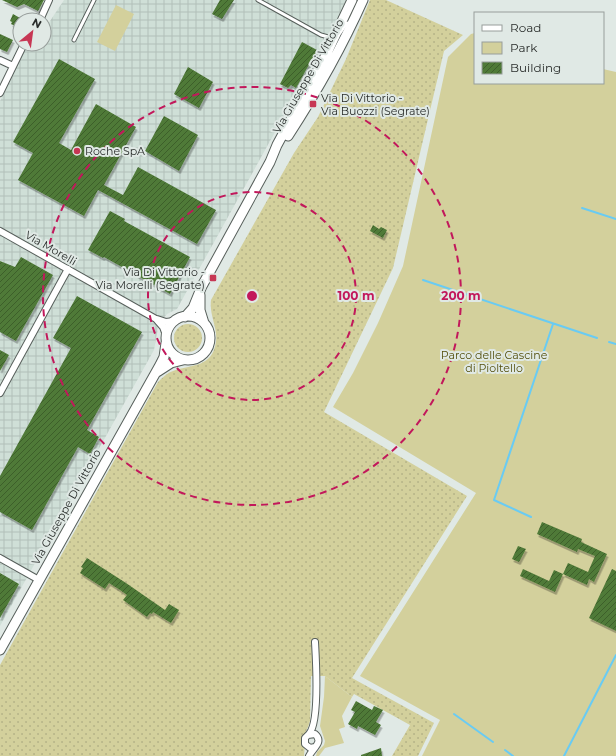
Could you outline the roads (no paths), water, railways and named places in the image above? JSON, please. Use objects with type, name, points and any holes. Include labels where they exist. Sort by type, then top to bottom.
[{"type":"main road","name":"Via Giuseppe Di Vittorio","points":[[185,317],[193,308],[202,286],[270,162],[352,0]]},
{"type":"main road","name":"Via Giuseppe Di Vittorio","points":[[270,162],[306,107],[347,35],[363,0]]},
{"type":"main road","name":"Via Giuseppe Di Vittorio","points":[[202,286],[200,302],[204,323]]},
{"type":"main road","points":[[185,317],[196,318],[204,323],[210,337],[207,349],[202,355],[185,360],[172,353],[166,339],[168,328],[174,321],[185,317]]},
{"type":"main road","name":"Via Giuseppe Di Vittorio","points":[[0,650],[164,357],[166,339]]},
{"type":"main road","name":"Via Giuseppe Di Vittorio","points":[[153,376],[161,368],[170,363],[185,360]]},
{"type":"street","points":[[44,12],[49,0]]},
{"type":"street","points":[[0,93],[20,52]]},
{"type":"street","points":[[0,60],[13,66]]},
{"type":"street","name":"Via Morelli","points":[[0,230],[156,319],[166,322],[174,321]]},
{"type":"street","points":[[0,392],[68,269]]},
{"type":"street","name":"Via Morelli","points":[[156,319],[163,327],[166,339]]},
{"type":"street","points":[[0,558],[39,580]]},
{"type":"street","points":[[309,756],[304,742],[305,738],[312,731],[314,724],[316,685],[315,642]]},
{"type":"street","points":[[309,756],[319,743],[314,724]]},
{"type":"street","points":[[309,734],[317,736]]},
{"type":"street","points":[[306,746],[310,748],[315,747]]},
{"type":"lane","points":[[74,40],[94,0]]},
{"type":"lane","points":[[258,0],[321,34],[334,38],[339,35],[345,27],[359,0]]},
{"type":"waterway","points":[[582,208],[616,219]]},
{"type":"waterway","points":[[423,280],[597,338]]},
{"type":"waterway","points":[[531,517],[494,500],[553,324]]},
{"type":"waterway","points":[[609,342],[616,344]]},
{"type":"waterway","points":[[564,756],[616,655]]},
{"type":"waterway","points":[[454,714],[493,742]]},
{"type":"waterway","points":[[505,750],[513,756]]},
{"type":"place","name":"Via Di Vittorio - Via Buozzi (Segrate)","points":[[313,104]]},
{"type":"place","name":"Roche SpA","points":[[77,151]]},
{"type":"place","name":"Via Di Vittorio - Via Morelli (Segrate)","points":[[213,278]]},
{"type":"park label","name":"Parco delle Cascine di Pioltello","points":[[494,361]]}]
